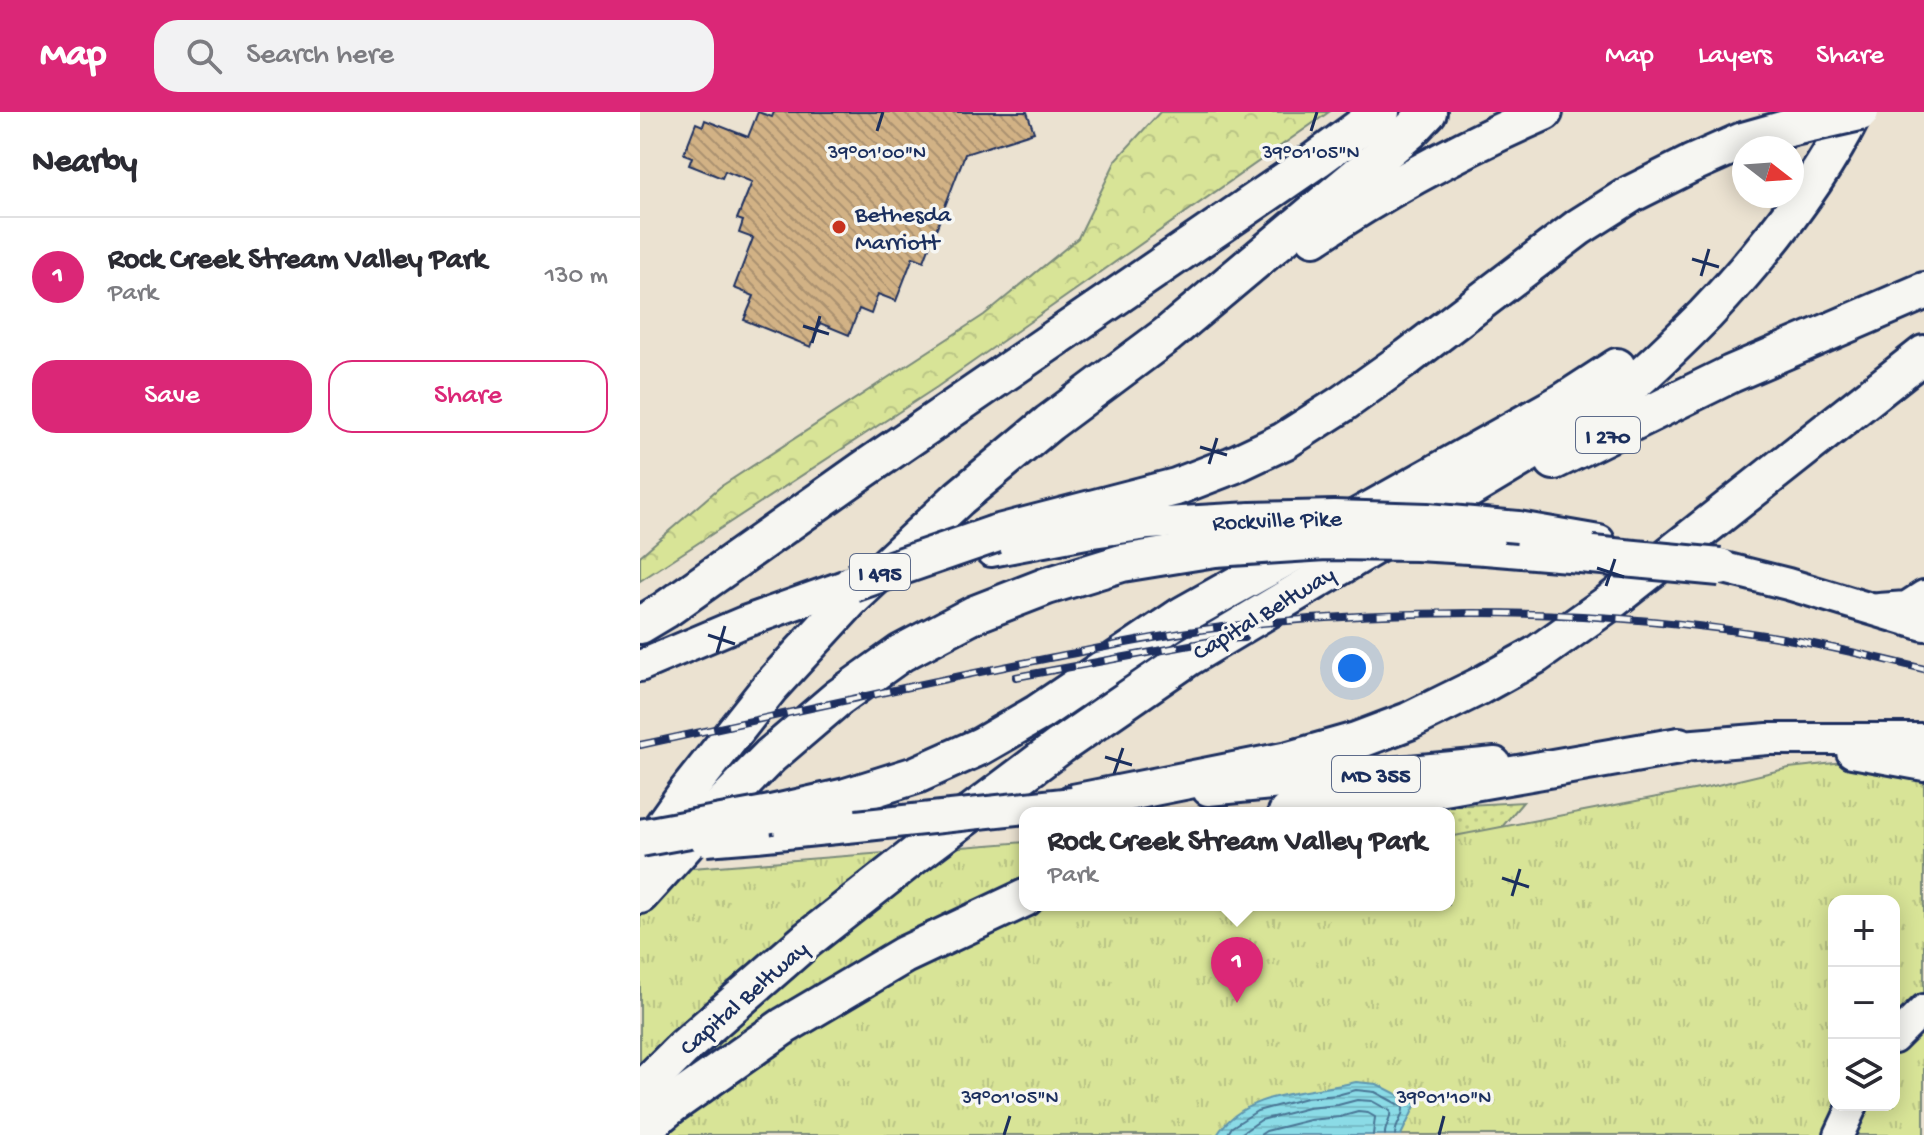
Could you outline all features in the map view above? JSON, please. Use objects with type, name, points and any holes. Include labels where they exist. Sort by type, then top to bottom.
[{"type":"highway","points":[[640,625],[1381,112]]},
{"type":"highway","name":"I 495","points":[[640,858],[687,792],[770,687],[850,600],[959,498],[1049,423],[1167,335],[1409,132],[1428,112]]},
{"type":"highway","points":[[1167,335],[1339,220],[1412,176],[1493,134],[1544,112]]},
{"type":"highway","name":"Capital Beltway","points":[[640,1091],[682,1049],[807,940],[1060,746],[1189,657],[1573,427],[1629,387],[1684,336],[1761,253],[1795,210],[1854,112]]},
{"type":"highway","points":[[853,583],[1176,487],[1233,465],[1284,441],[1342,404],[1579,227],[1631,194],[1743,141],[1860,112]]},
{"type":"highway","points":[[640,838],[764,825],[916,775],[981,746],[1038,713],[1183,615],[1563,402],[1611,371],[1669,328],[1721,283],[1795,210]]},
{"type":"highway","name":"I 270","points":[[1320,578],[1731,374],[1924,291]]},
{"type":"highway","points":[[1073,803],[1289,760],[1356,741],[1409,721],[1478,687],[1536,655],[1609,603],[1924,354]]},
{"type":"highway","points":[[640,895],[770,756],[838,698],[901,653],[975,614],[1047,586],[1122,563],[1215,548],[1326,541],[1600,549],[1720,567]]},
{"type":"highway","points":[[1312,807],[1679,746]]},
{"type":"highway","points":[[640,1131],[673,1104],[797,1018],[904,955],[1019,901]]},
{"type":"main road","name":"Rockville Pike","points":[[984,544],[1148,524],[1334,516],[1427,519],[1518,527],[1600,549]]},
{"type":"main road","points":[[1720,567],[1924,625]]},
{"type":"main road","points":[[640,666],[744,622],[853,583]]},
{"type":"main road","points":[[1869,609],[1899,609],[1924,596]]},
{"type":"main road","name":"MD 355","points":[[1035,807],[1768,739],[1924,739]]},
{"type":"main road","points":[[1768,739],[1924,765]]},
{"type":"main road","name":"MD 355","points":[[640,845],[764,825],[857,826],[1019,809]]},
{"type":"street","points":[[1900,1033],[1924,1009]]},
{"type":"street","points":[[1839,1135],[1850,1111]]},
{"type":"green space","points":[[1160,112],[1329,112],[937,387],[640,581],[640,556],[720,487],[984,315],[1078,238],[1116,160]]},
{"type":"green space","points":[[1844,762],[1924,762],[1924,1135],[640,1135],[640,872],[1019,842],[1019,911],[1455,911],[1455,836],[1709,787],[1789,768]]},
{"type":"green space","points":[[1523,802],[1491,840],[1455,852],[1455,807],[1442,807]]},
{"type":"water","points":[[1356,1082],[1377,1084],[1416,1104],[1401,1135],[1217,1135],[1229,1120],[1261,1101]]},
{"type":"building","name":"Bethesda Marriott","points":[[758,112],[772,117],[774,112],[1027,112],[1034,132],[965,154],[924,261],[913,257],[896,301],[878,294],[871,314],[859,309],[849,335],[820,323],[811,347],[744,320],[754,296],[734,288],[753,238],[739,233],[743,221],[737,219],[752,182],[725,171],[722,178],[689,165],[692,157],[684,154],[696,123],[703,126],[705,120],[748,137]]},
{"type":"railway","points":[[640,745],[1158,637],[1292,620],[1431,613],[1570,615],[1639,620],[1777,637],[1924,669]]},
{"type":"railway","points":[[1016,677],[1223,639],[1244,638]]},
{"type":"place","name":"Bethesda Marriott","points":[[839,227]]},
{"type":"place","name":"Rock Creek Stream Valley Park","points":[[1237,1003]]}]
